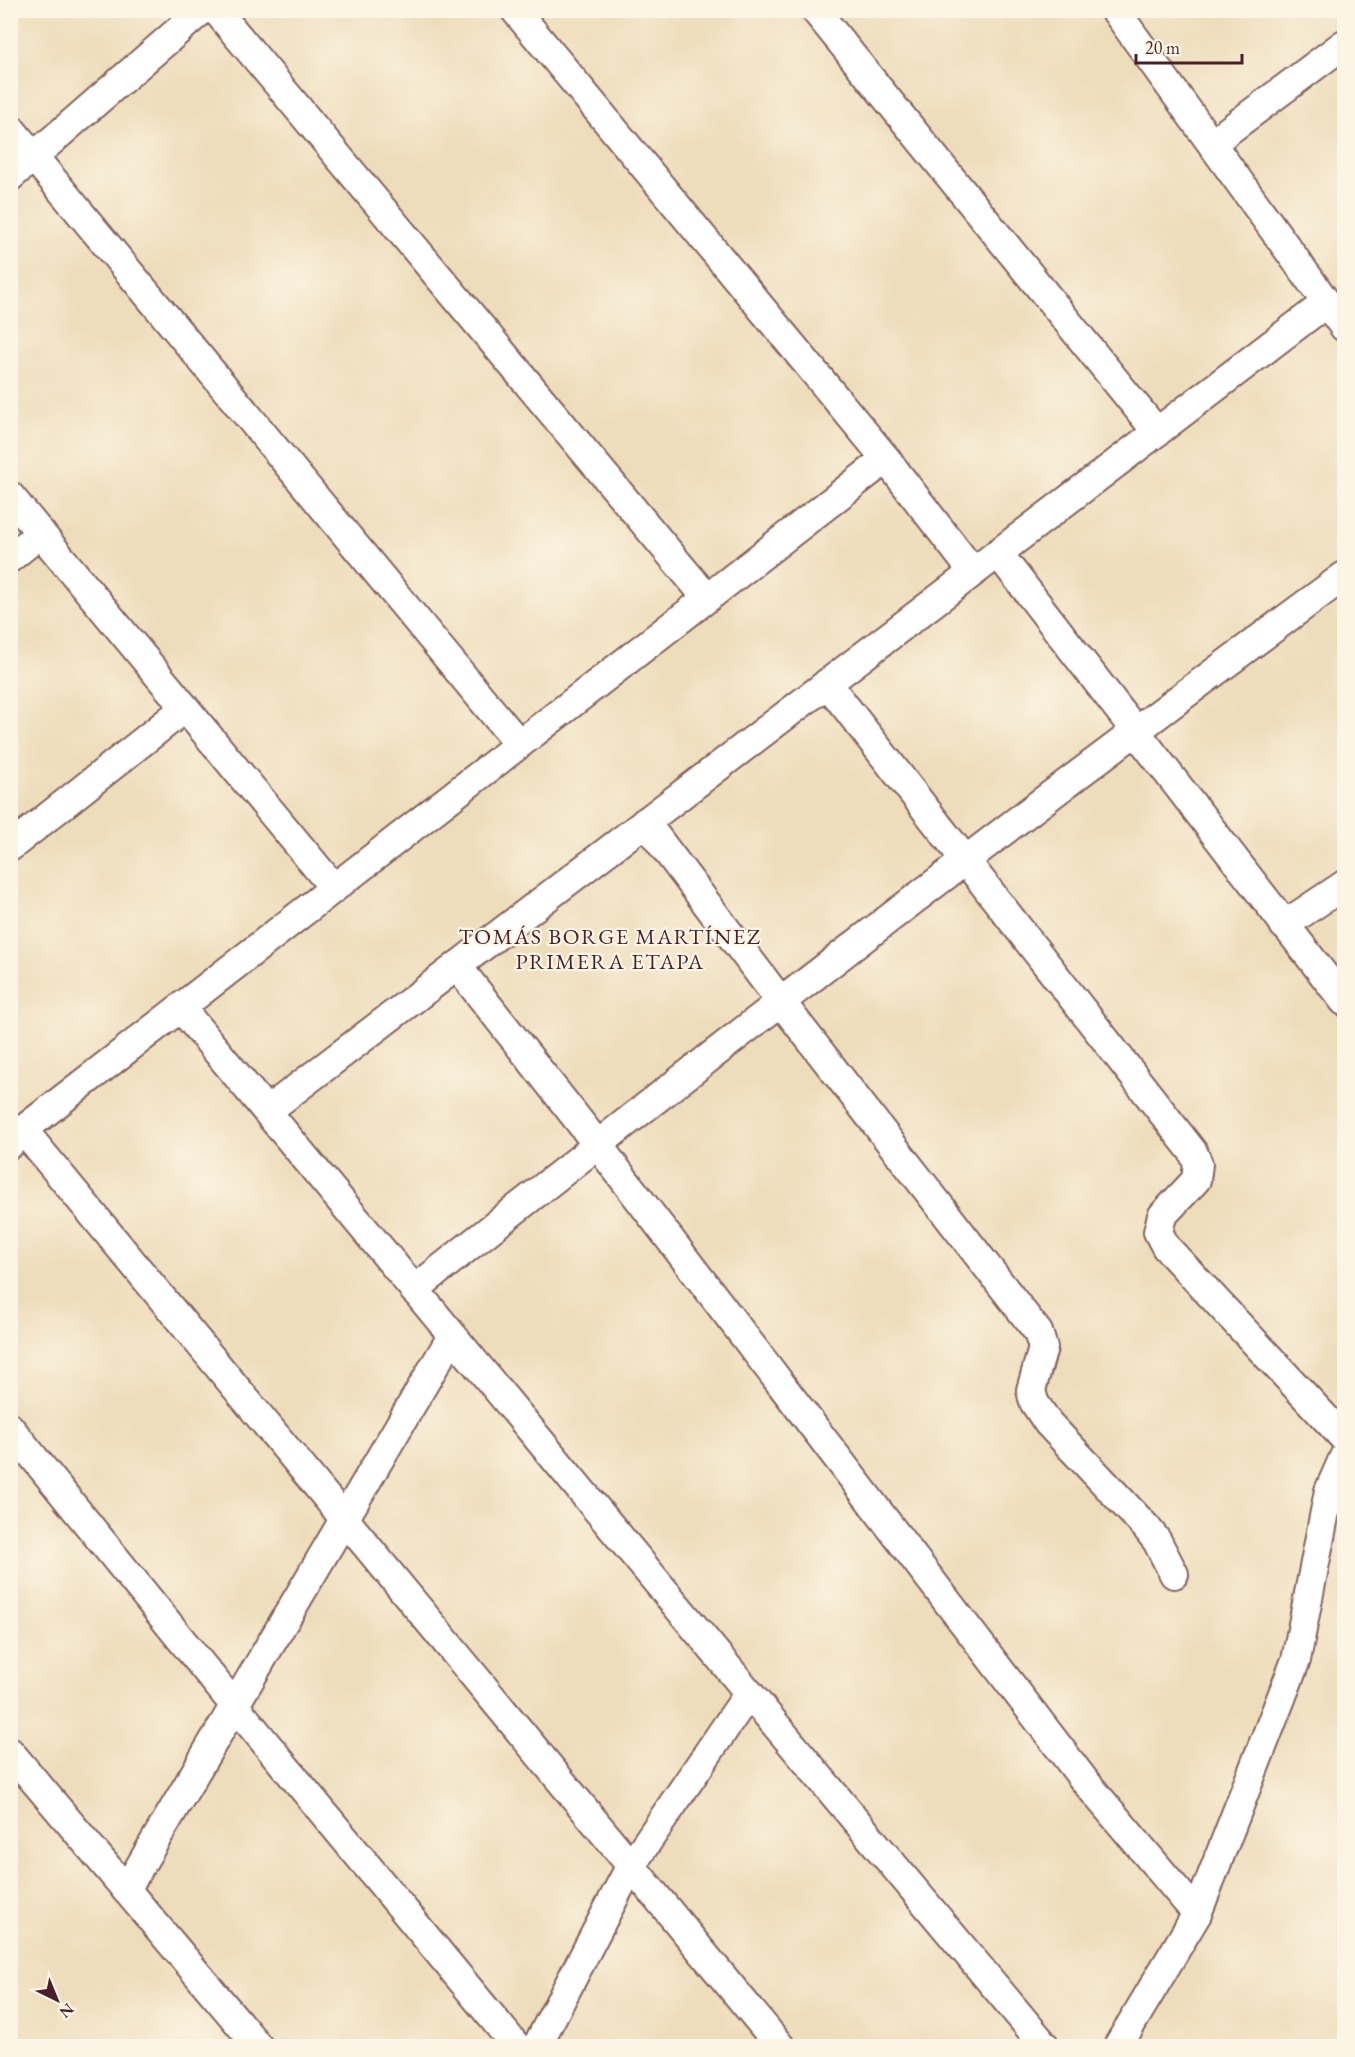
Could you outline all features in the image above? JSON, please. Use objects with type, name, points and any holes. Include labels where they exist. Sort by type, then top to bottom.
[{"type":"street","points":[[10,177],[202,10]]},
{"type":"street","points":[[216,10],[707,598]]},
{"type":"street","points":[[515,10],[886,459],[973,572]]},
{"type":"street","points":[[815,10],[1156,432]]},
{"type":"street","points":[[1115,10],[1344,327]]},
{"type":"street","points":[[1212,143],[1344,44]]},
{"type":"street","points":[[10,128],[519,744]]},
{"type":"street","points":[[267,1111],[1326,303]]},
{"type":"street","points":[[780,2046],[344,1520],[17,1137],[886,459]]},
{"type":"street","points":[[10,496],[334,888]]},
{"type":"street","points":[[10,558],[41,533]]},
{"type":"street","points":[[998,553],[1344,1001]]},
{"type":"street","points":[[414,1290],[597,1144],[781,1002],[1135,731],[1344,576]]},
{"type":"street","points":[[827,683],[1193,1152],[1198,1164],[1196,1180],[1162,1216],[1158,1232],[1166,1247],[1344,1438]]},
{"type":"street","points":[[10,847],[185,708]]},
{"type":"street","points":[[645,822],[781,1002],[1038,1332],[1043,1348],[1031,1390],[1034,1402],[1048,1423],[1146,1527],[1174,1574]]},
{"type":"street","points":[[1284,924],[1344,885]]},
{"type":"street","points":[[457,966],[597,1144],[1084,1780],[1197,1914]]},
{"type":"street","points":[[181,1008],[1045,2046]]},
{"type":"street","points":[[126,1890],[452,1336]]},
{"type":"street","points":[[10,1428],[235,1706],[516,2046]]},
{"type":"street","points":[[1118,2046],[1197,1914],[1296,1660],[1329,1491],[1344,1457]]},
{"type":"street","points":[[537,2046],[630,1867],[749,1693]]},
{"type":"street","points":[[10,1752],[258,2046]]},
{"type":"district","name":"TOMÁS BORGE MARTÍNEZ PRIMERA ETAPA","points":[[610,948]]}]
